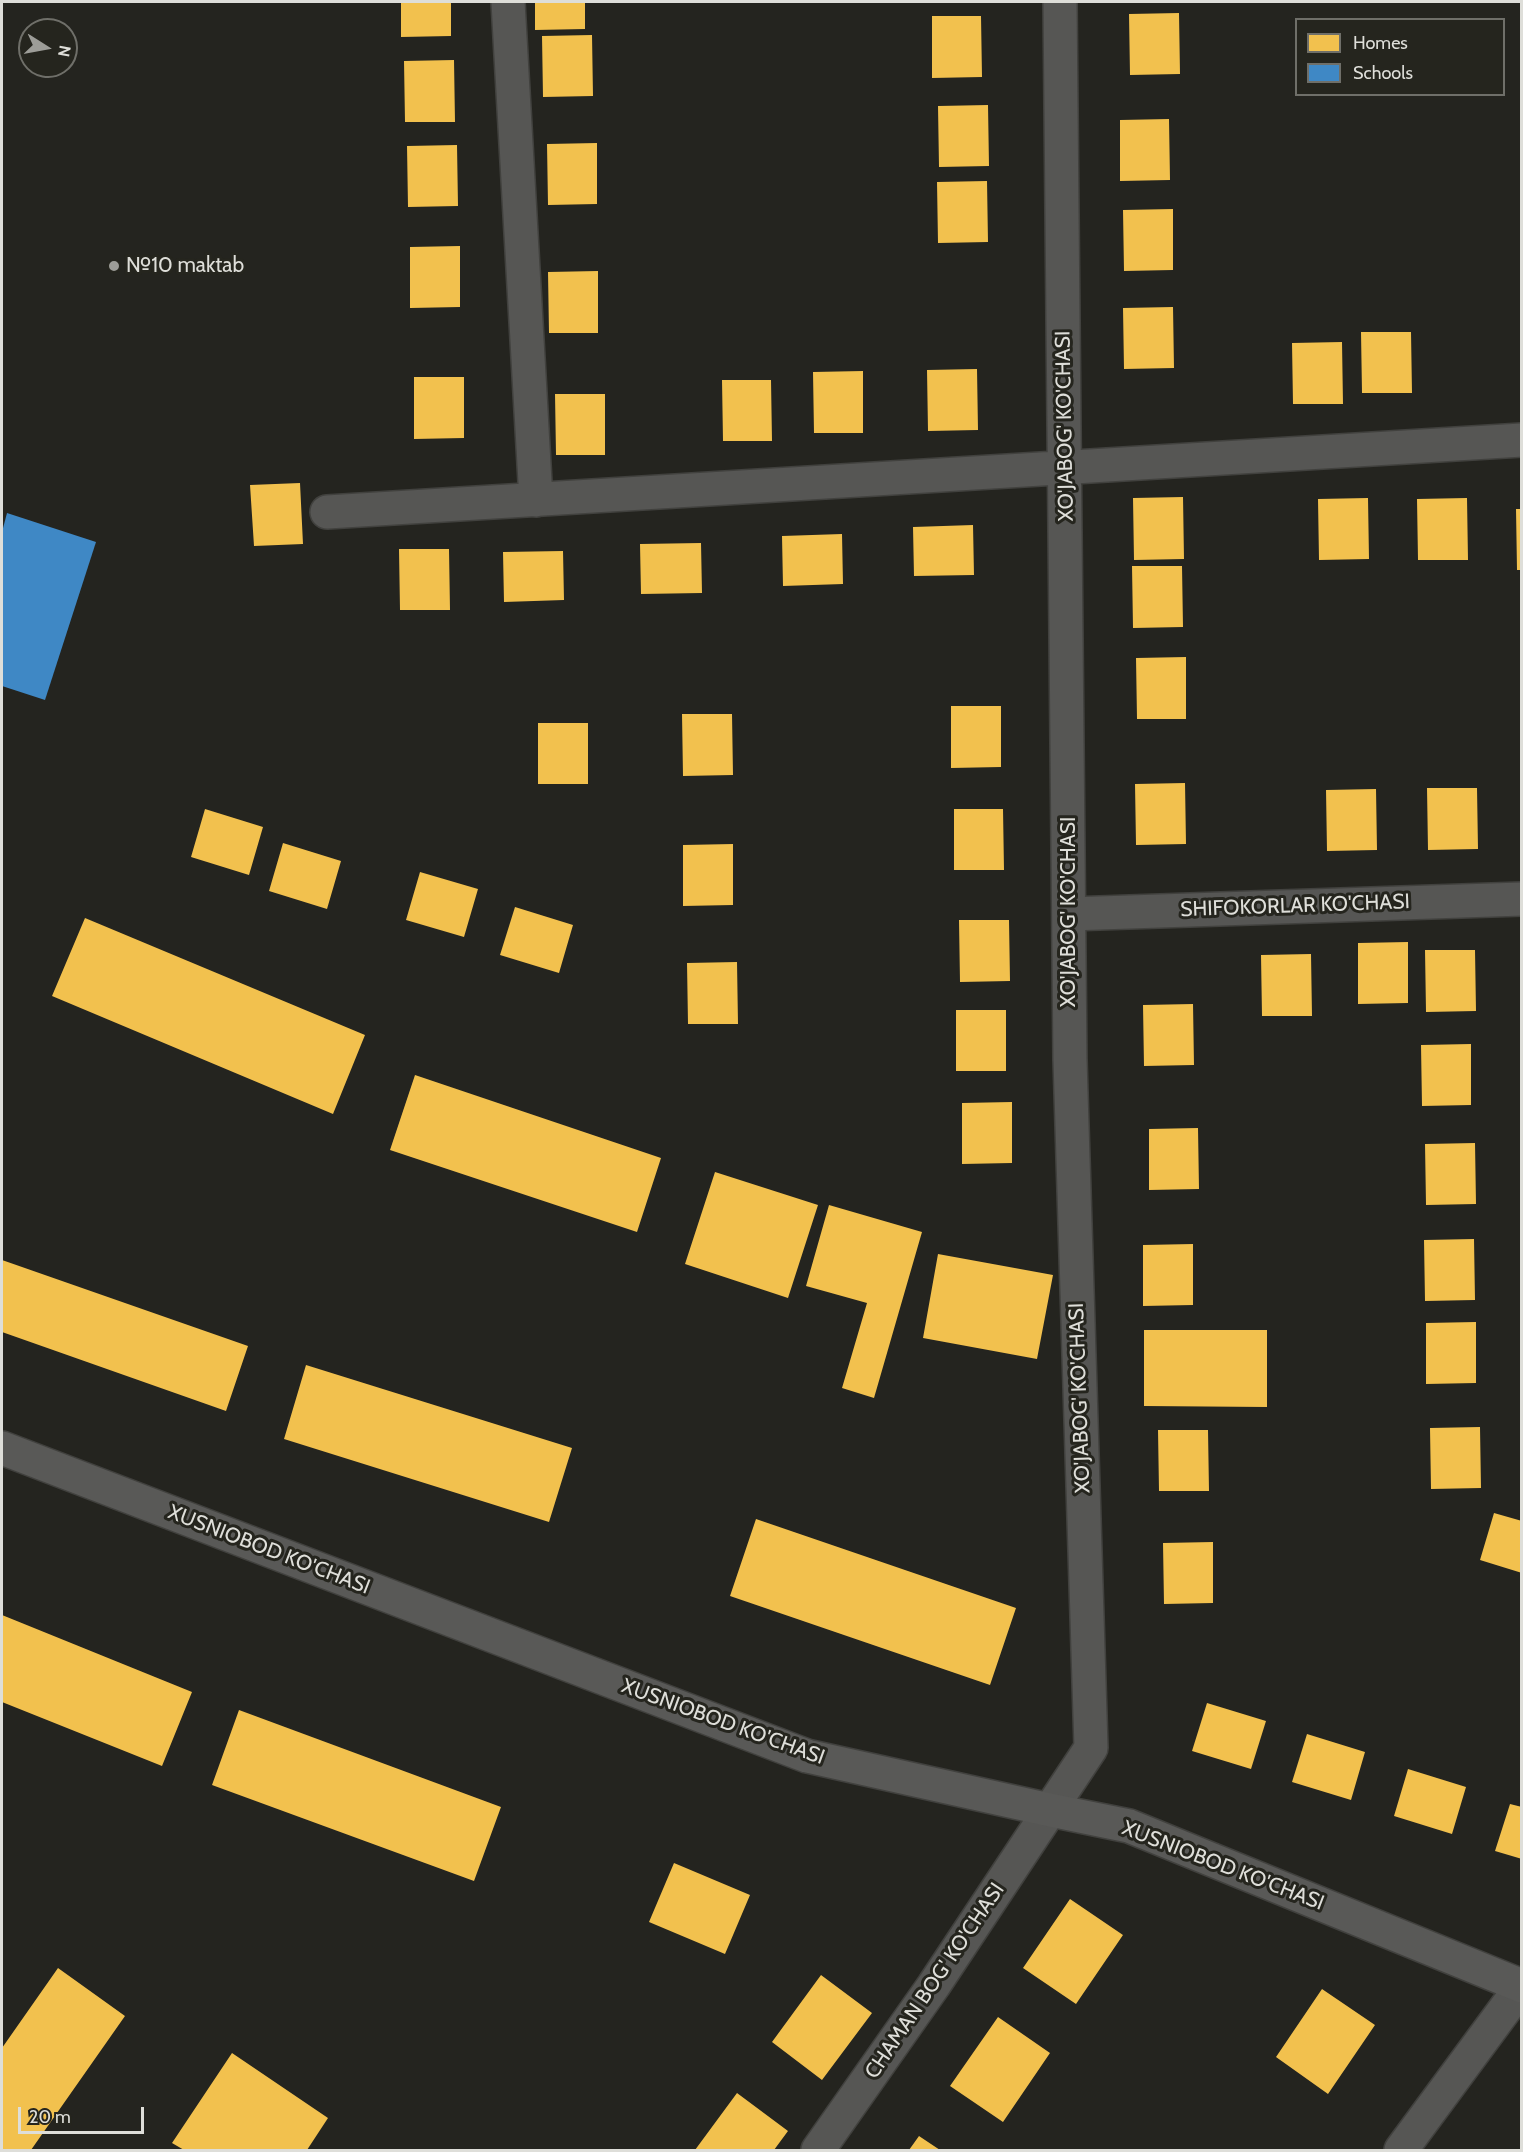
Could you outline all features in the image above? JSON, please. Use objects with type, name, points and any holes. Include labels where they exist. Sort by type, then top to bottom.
[{"type":"street","points":[[508,2],[536,500]]},
{"type":"street","name":"XO'JABOG' KO'CHASI","points":[[1050,1810],[1091,1748],[1070,1060],[1060,2]]},
{"type":"street","points":[[327,512],[1521,440]]},
{"type":"street","name":"SHIFOKORLAR KO'CHASI","points":[[1069,914],[1521,899]]},
{"type":"street","name":"XUSNIOBOD KO'CHASI","points":[[2,1448],[807,1756],[1129,1826],[1521,1986]]},
{"type":"street","name":"CHAMAN BOG' KO'CHASI","points":[[819,2151],[934,1985],[1050,1810]]},
{"type":"street","points":[[1401,2151],[1521,1986]]},
{"type":"building: Homes","points":[[401,2],[451,2],[451,36],[401,37]]},
{"type":"building: Homes","points":[[535,2],[585,2],[585,29],[535,30]]},
{"type":"building: Homes","points":[[1179,13],[1180,74],[1130,75],[1129,14]]},
{"type":"building: Homes","points":[[932,16],[981,16],[982,77],[932,78]]},
{"type":"building: Homes","points":[[592,35],[593,96],[543,97],[542,36]]},
{"type":"building: Homes","points":[[454,60],[455,122],[405,122],[404,61]]},
{"type":"building: Homes","points":[[988,105],[989,166],[939,167],[938,106]]},
{"type":"building: Homes","points":[[1169,119],[1170,180],[1120,181],[1120,120]]},
{"type":"building: Homes","points":[[597,143],[597,204],[548,205],[547,144]]},
{"type":"building: Homes","points":[[457,145],[458,206],[408,207],[407,146]]},
{"type":"building: Homes","points":[[987,181],[988,242],[938,243],[937,182]]},
{"type":"building: Homes","points":[[1173,209],[1173,270],[1124,271],[1123,210]]},
{"type":"building: Homes","points":[[460,246],[460,307],[410,308],[410,247]]},
{"type":"building: Homes","points":[[598,271],[598,333],[549,333],[548,272]]},
{"type":"building: Homes","points":[[1173,307],[1174,368],[1124,369],[1123,308]]},
{"type":"building: Homes","points":[[1361,332],[1411,332],[1412,393],[1362,393]]},
{"type":"building: Homes","points":[[1342,342],[1343,404],[1293,404],[1292,343]]},
{"type":"building: Homes","points":[[977,369],[978,430],[928,431],[927,370]]},
{"type":"building: Homes","points":[[863,371],[863,433],[814,433],[813,372]]},
{"type":"building: Homes","points":[[414,377],[464,377],[464,438],[414,439]]},
{"type":"building: Homes","points":[[722,380],[771,380],[772,441],[723,441]]},
{"type":"building: Homes","points":[[555,394],[605,394],[605,455],[556,455]]},
{"type":"building: Homes","points":[[300,483],[303,544],[254,546],[250,485]]},
{"type":"building: Homes","points":[[1183,497],[1184,559],[1134,560],[1133,498]]},
{"type":"building: Homes","points":[[1368,498],[1369,559],[1319,560],[1318,499]]},
{"type":"building: Homes","points":[[1467,498],[1468,560],[1418,560],[1417,499]]},
{"type":"building: Homes","points":[[1516,509],[1522,509],[1522,570],[1517,570]]},
{"type":"building: Homes","points":[[973,525],[974,575],[914,576],[913,527]]},
{"type":"building: Homes","points":[[842,534],[843,584],[783,586],[782,536]]},
{"type":"building: Homes","points":[[701,543],[702,593],[641,594],[640,544]]},
{"type":"building: Homes","points":[[399,549],[449,549],[450,610],[400,610]]},
{"type":"building: Homes","points":[[563,551],[564,600],[504,602],[503,552]]},
{"type":"building: Homes","points":[[1132,566],[1182,566],[1183,627],[1133,628]]},
{"type":"building: Homes","points":[[1186,657],[1186,719],[1137,719],[1136,658]]},
{"type":"building: Homes","points":[[951,706],[1001,706],[1001,767],[951,768]]},
{"type":"building: Homes","points":[[682,714],[732,714],[733,775],[683,776]]},
{"type":"building: Homes","points":[[538,723],[588,723],[588,784],[538,784]]},
{"type":"building: Homes","points":[[1185,783],[1186,844],[1136,845],[1135,784]]},
{"type":"building: Homes","points":[[1427,788],[1477,788],[1478,849],[1428,850]]},
{"type":"building: Homes","points":[[1376,789],[1377,850],[1327,851],[1326,790]]},
{"type":"building: Homes","points":[[205,809],[263,827],[249,875],[191,857]]},
{"type":"building: Homes","points":[[954,809],[1003,809],[1004,870],[954,870]]},
{"type":"building: Homes","points":[[283,843],[341,861],[327,909],[269,891]]},
{"type":"building: Homes","points":[[733,844],[733,905],[683,906],[683,845]]},
{"type":"building: Homes","points":[[420,872],[478,889],[464,937],[406,920]]},
{"type":"building: Homes","points":[[515,907],[573,925],[559,973],[500,955]]},
{"type":"building: Homes","points":[[85,918],[365,1035],[333,1114],[52,996]]},
{"type":"building: Homes","points":[[959,920],[1009,920],[1010,981],[960,982]]},
{"type":"building: Homes","points":[[1408,942],[1408,1003],[1358,1004],[1358,943]]},
{"type":"building: Homes","points":[[1425,950],[1475,950],[1476,1011],[1426,1012]]},
{"type":"building: Homes","points":[[1311,954],[1312,1016],[1262,1016],[1261,955]]},
{"type":"building: Homes","points":[[737,962],[738,1024],[688,1024],[687,963]]},
{"type":"building: Homes","points":[[1193,1004],[1194,1065],[1144,1066],[1143,1005]]},
{"type":"building: Homes","points":[[956,1010],[1006,1010],[1006,1071],[956,1071]]},
{"type":"building: Homes","points":[[1471,1044],[1471,1105],[1422,1106],[1421,1045]]},
{"type":"building: Homes","points":[[415,1075],[661,1158],[637,1232],[390,1150]]},
{"type":"building: Homes","points":[[1012,1102],[1012,1163],[962,1164],[962,1103]]},
{"type":"building: Homes","points":[[1198,1128],[1199,1189],[1149,1190],[1149,1129]]},
{"type":"building: Homes","points":[[1475,1143],[1476,1204],[1426,1205],[1425,1144]]},
{"type":"building: Homes","points":[[715,1172],[818,1205],[788,1298],[685,1264]]},
{"type":"building: Homes","points":[[829,1205],[922,1232],[874,1398],[842,1388],[867,1303],[806,1286]]},
{"type":"building: Homes","points":[[1474,1239],[1475,1300],[1425,1301],[1424,1240]]},
{"type":"building: Homes","points":[[1193,1244],[1193,1305],[1143,1306],[1143,1245]]},
{"type":"building: Homes","points":[[938,1254],[1053,1275],[1037,1359],[923,1338]]},
{"type":"building: Homes","points":[[2,1260],[248,1346],[226,1411],[2,1332]]},
{"type":"building: Homes","points":[[1476,1322],[1476,1383],[1426,1384],[1426,1323]]},
{"type":"building: Homes","points":[[1144,1330],[1267,1330],[1267,1407],[1144,1406]]},
{"type":"building: Homes","points":[[306,1365],[572,1448],[549,1522],[284,1439]]},
{"type":"building: Homes","points":[[1480,1427],[1481,1488],[1431,1489],[1430,1428]]},
{"type":"building: Homes","points":[[1158,1430],[1208,1430],[1209,1491],[1159,1491]]},
{"type":"building: Homes","points":[[1494,1513],[1522,1521],[1522,1573],[1480,1560]]},
{"type":"building: Homes","points":[[756,1519],[1016,1608],[990,1685],[730,1596]]},
{"type":"building: Homes","points":[[1213,1542],[1213,1603],[1164,1604],[1163,1543]]},
{"type":"building: Homes","points":[[2,1615],[192,1692],[162,1766],[2,1702]]},
{"type":"building: Homes","points":[[1207,1703],[1266,1721],[1251,1769],[1192,1751]]},
{"type":"building: Homes","points":[[239,1710],[501,1807],[474,1881],[212,1785]]},
{"type":"building: Homes","points":[[1307,1734],[1365,1752],[1351,1800],[1292,1782]]},
{"type":"building: Homes","points":[[1408,1769],[1466,1787],[1452,1834],[1394,1816]]},
{"type":"building: Homes","points":[[1510,1804],[1522,1807],[1522,1859],[1495,1851]]},
{"type":"building: Homes","points":[[674,1863],[750,1895],[725,1954],[649,1922]]},
{"type":"building: Homes","points":[[1070,1899],[1123,1935],[1076,2004],[1023,1968]]},
{"type":"building: Homes","points":[[58,1968],[125,2016],[31,2150],[2,2150],[2,2048]]},
{"type":"building: Homes","points":[[821,1975],[872,2013],[822,2080],[772,2042]]},
{"type":"building: Homes","points":[[1322,1989],[1375,2025],[1328,2094],[1276,2057]]},
{"type":"building: Homes","points":[[998,2017],[1050,2053],[1003,2122],[950,2086]]},
{"type":"building: Homes","points":[[232,2053],[328,2118],[307,2150],[184,2150],[172,2143]]},
{"type":"building: Homes","points":[[737,2093],[788,2131],[774,2150],[695,2150]]},
{"type":"building: Homes","points":[[919,2136],[940,2150],[909,2150]]},
{"type":"building: Schools","points":[[7,513],[96,542],[45,700],[2,686],[2,532]]},
{"type":"place","name":"№10 maktab","points":[[114,266]]}]
